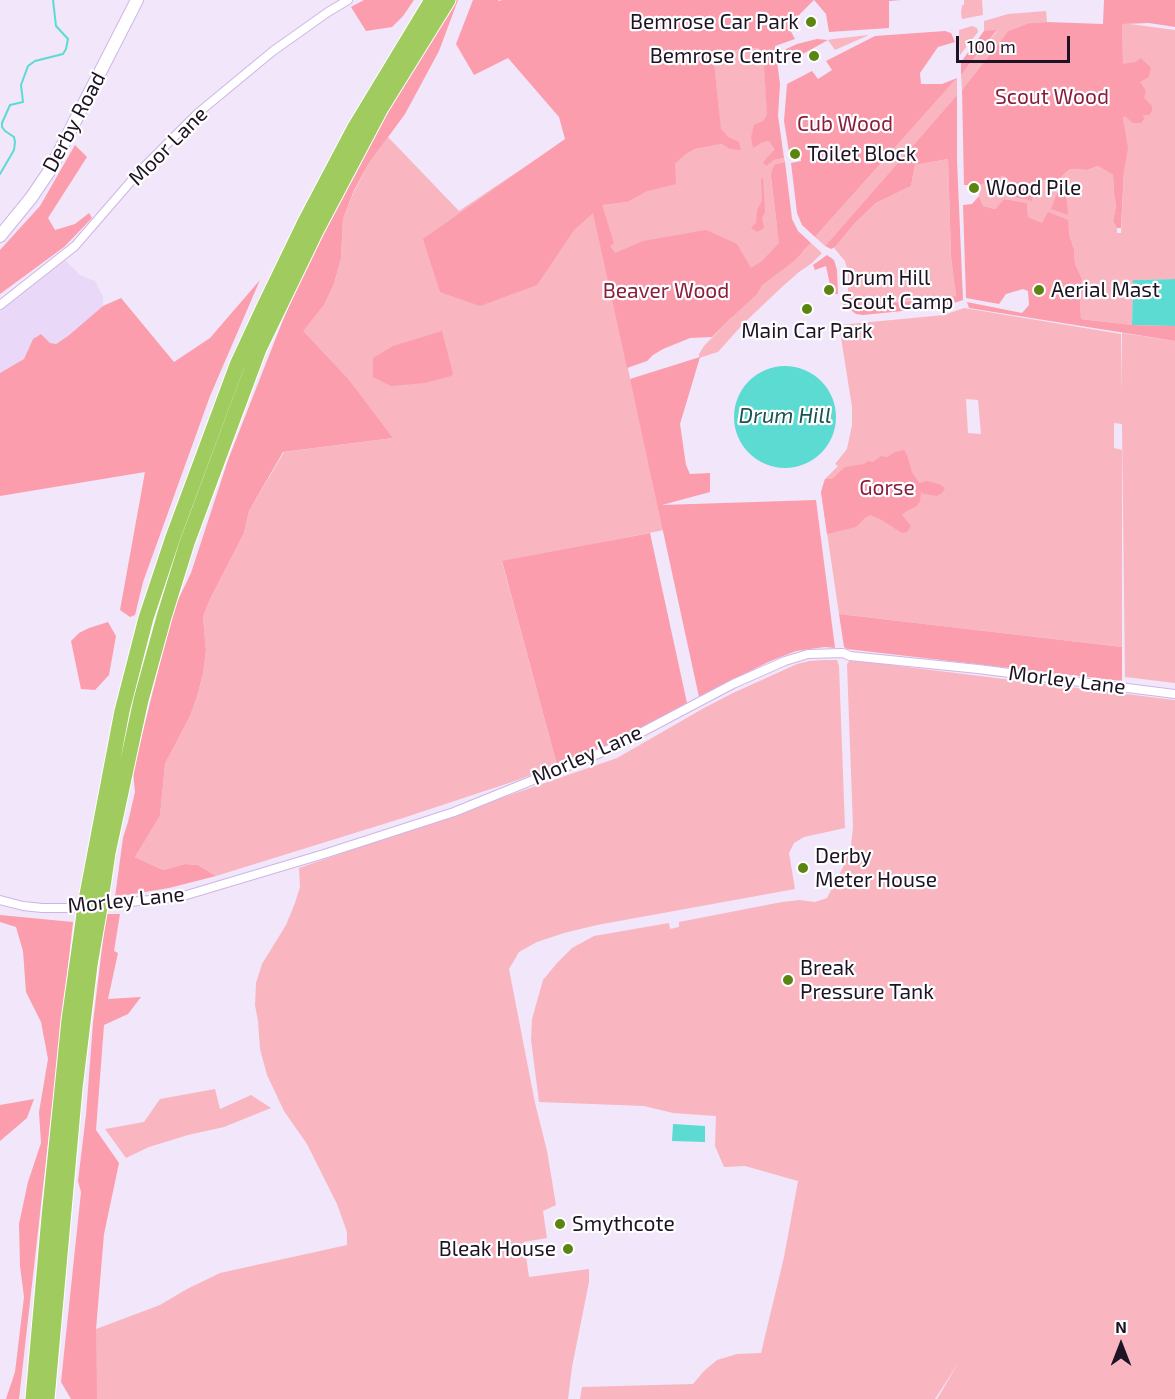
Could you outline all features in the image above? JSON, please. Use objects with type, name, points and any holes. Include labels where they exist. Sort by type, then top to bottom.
[{"type":"highway","points":[[47,1399],[93,907],[122,711],[146,618],[173,537],[237,365],[305,222],[354,129],[432,0]]},
{"type":"highway","points":[[33,1399],[69,1020],[141,700],[164,617],[187,543],[259,350],[316,231],[381,108],[448,0]]},
{"type":"main road","name":"Derby Road","points":[[0,236],[26,205],[50,170],[137,0]]},
{"type":"street","name":"Moor Lane","points":[[0,305],[75,246],[139,172],[198,113],[273,51],[348,0]]},
{"type":"street","name":"Morley Lane","points":[[0,900],[23,906],[70,908],[180,897],[324,854],[454,812],[610,749],[733,684],[785,661],[808,654],[843,653],[850,656],[978,669],[1175,694]]},
{"type":"shaded area","points":[[65,260],[80,275],[95,281],[103,297],[103,306],[55,344],[50,343],[41,334],[33,339],[24,359],[0,373],[0,310]]},
{"type":"green space","points":[[364,0],[414,0],[392,27],[366,31],[351,7]]},
{"type":"green space","points":[[453,0],[458,0],[439,51],[405,114],[369,163],[354,190],[343,219],[341,258],[334,284],[324,305],[303,331],[349,380],[393,438],[283,452],[249,511],[244,533],[203,617],[206,651],[197,697],[190,716],[165,764],[160,816],[135,857],[163,870],[185,864],[198,865],[216,876],[169,888],[115,897],[123,838],[135,792],[133,771],[163,651],[176,604],[191,573],[228,460],[283,320],[324,225],[376,126]]},
{"type":"green space","name":"Beaver Wood","points":[[473,0],[814,0],[788,26],[795,39],[775,46],[780,84],[778,116],[784,158],[774,160],[766,166],[763,162],[774,150],[769,141],[753,148],[751,137],[754,125],[763,121],[767,114],[763,52],[758,48],[713,52],[721,129],[728,137],[739,142],[741,150],[730,149],[722,144],[695,149],[675,164],[676,184],[648,191],[628,202],[602,205],[614,243],[610,246],[615,253],[643,241],[706,230],[737,244],[751,268],[762,261],[779,243],[771,177],[775,164],[785,162],[792,219],[798,231],[811,243],[794,261],[762,285],[757,294],[712,337],[690,338],[663,349],[647,361],[627,368],[593,213],[574,230],[537,285],[480,306],[440,292],[423,239],[565,139],[559,117],[508,58],[474,75],[456,44]]},
{"type":"green space","points":[[814,0],[901,0],[889,1],[889,28],[829,32],[826,14]]},
{"type":"green space","points":[[964,0],[982,0],[983,15],[962,19]]},
{"type":"green space","name":"Scout Wood","points":[[1104,0],[1175,0],[1175,27],[1149,23],[1122,24],[1123,64],[1135,62],[1141,58],[1151,68],[1149,77],[1140,82],[1146,91],[1144,98],[1152,106],[1152,111],[1149,115],[1143,115],[1144,119],[1141,123],[1133,123],[1125,116],[1123,118],[1128,149],[1124,170],[1121,228],[1117,228],[1113,221],[1116,206],[1113,175],[1098,166],[1087,170],[1070,169],[1062,176],[1066,190],[1068,215],[1051,209],[1058,191],[1053,183],[1045,180],[1035,183],[1032,201],[1003,194],[1010,181],[1003,176],[980,185],[964,185],[962,90],[1008,31],[1029,23],[1103,24]]},
{"type":"green space","points":[[1046,11],[1047,22],[1029,23],[1008,31],[962,90],[961,75],[997,31],[984,31],[984,21],[1008,14]]},
{"type":"green space","points":[[1122,23],[1175,30],[1175,279],[1133,280],[1132,325],[1081,319],[1082,280],[1075,264],[1074,249],[1069,236],[1028,217],[1027,203],[1004,199],[995,209],[983,206],[979,196],[980,185],[1003,176],[1011,181],[1003,194],[1045,180],[1053,183],[1067,215],[1066,190],[1062,176],[1070,169],[1087,170],[1098,166],[1113,175],[1116,206],[1113,221],[1117,233],[1121,233],[1124,170]]},
{"type":"green space","points":[[972,26],[977,28],[978,32],[960,55],[959,30]]},
{"type":"green space","points":[[997,30],[961,75],[961,62],[984,31]]},
{"type":"green space","name":"Cub Wood","points":[[945,31],[951,33],[955,42],[938,47],[920,73],[921,84],[942,84],[957,78],[815,237],[802,225],[797,213],[791,163],[801,161],[800,151],[789,152],[784,121],[787,84],[812,71],[818,79],[832,70],[826,61],[875,36]]},
{"type":"green space","points":[[869,35],[835,50],[828,40],[833,39]]},
{"type":"green space","points":[[817,39],[828,40],[792,60],[788,54],[781,57],[784,50]]},
{"type":"green space","points":[[758,48],[763,52],[767,107],[761,143],[769,141],[774,151],[763,162],[784,158],[785,162],[775,164],[771,178],[777,226],[803,252],[811,243],[822,253],[743,324],[718,352],[699,358],[704,346],[732,317],[615,253],[603,257],[664,530],[502,562],[557,765],[403,818],[216,876],[198,865],[185,864],[163,870],[135,857],[160,816],[165,764],[190,716],[197,697],[206,651],[203,617],[244,533],[249,511],[284,452],[393,438],[349,381],[302,331],[324,305],[334,284],[341,258],[343,219],[354,191],[369,163],[388,137],[459,211],[575,133],[601,205],[628,202],[648,191],[675,171],[675,164],[685,155],[695,149],[722,144],[713,52]]},
{"type":"green space","points":[[957,78],[957,95],[825,246],[815,237]]},
{"type":"green space","points":[[957,95],[957,160],[963,300],[942,307],[856,314],[843,304],[848,294],[862,305],[956,296],[951,257],[948,159],[915,165],[911,186],[876,203],[835,247],[831,249],[825,246]]},
{"type":"green space","points":[[75,145],[87,157],[48,218],[55,230],[75,224],[89,213],[92,218],[64,247],[0,294],[0,250],[40,206]]},
{"type":"green space","points":[[948,159],[951,257],[956,296],[862,305],[848,294],[848,272],[845,261],[834,248],[876,203],[911,186],[915,165]]},
{"type":"green space","points":[[761,178],[763,179],[765,212],[762,218],[764,228],[757,232],[751,228],[756,223],[757,210],[762,201]]},
{"type":"green space","points":[[979,196],[983,206],[995,209],[1004,199],[1027,203],[1028,217],[1042,223],[1048,212],[1068,220],[1075,264],[1082,279],[1081,319],[1132,325],[1175,326],[1175,341],[969,308],[967,302],[1022,313],[1029,305],[1028,291],[1023,289],[1006,294],[999,304],[966,298],[963,205],[972,204]]},
{"type":"green space","points":[[827,255],[834,260],[837,270],[838,294],[832,294],[826,266],[815,270],[813,265]]},
{"type":"green space","points":[[260,280],[210,396],[143,582],[135,615],[130,617],[120,610],[145,472],[0,496],[0,373],[24,359],[33,339],[41,334],[50,343],[56,344],[103,306],[121,298],[174,362],[210,338]]},
{"type":"green space","points":[[964,308],[1121,334],[1122,392],[1122,333],[1175,341],[1175,683],[1125,677],[1122,424],[1114,423],[1114,448],[1122,450],[1122,647],[839,614],[821,492],[825,479],[838,466],[835,464],[847,449],[852,425],[852,407],[839,325],[944,315]],"holes":[[[966,399],[978,400],[981,434],[968,433]]]},
{"type":"green space","points":[[442,331],[453,374],[451,376],[425,383],[391,386],[373,377],[373,358],[393,346]]},
{"type":"green space","points":[[700,357],[680,424],[686,465],[690,474],[710,473],[710,492],[662,505],[816,500],[835,648],[796,651],[768,662],[699,697],[630,379]]},
{"type":"green space","name":"Gorse","points":[[904,450],[912,472],[919,483],[927,481],[945,488],[937,496],[921,492],[917,506],[902,515],[911,526],[907,532],[902,533],[870,515],[856,527],[827,534],[821,492],[825,479],[832,479],[845,467],[864,464],[868,461],[873,462],[881,456],[887,457]]},
{"type":"green space","points":[[650,533],[687,703],[618,742],[557,765],[502,561]]},
{"type":"green space","points":[[839,614],[1122,647],[1122,681],[847,649],[844,647]]},
{"type":"green space","points":[[108,622],[116,636],[109,675],[95,690],[81,689],[71,641],[79,633]]},
{"type":"green space","points":[[837,660],[839,666],[845,828],[804,837],[794,843],[789,853],[795,889],[564,933],[537,942],[519,952],[509,969],[556,1205],[543,1211],[547,1238],[524,1242],[529,1277],[589,1269],[589,1282],[568,1399],[95,1399],[96,1329],[160,1305],[220,1273],[347,1245],[347,1232],[337,1204],[307,1144],[284,1111],[267,1075],[260,1049],[255,1005],[256,983],[262,964],[286,925],[295,903],[300,887],[299,868],[617,758],[733,693],[797,664]]},
{"type":"green space","points":[[850,660],[1175,700],[1175,1399],[937,1399],[959,1362],[935,1399],[580,1399],[582,1387],[693,1384],[717,1360],[737,1354],[761,1353],[784,1257],[798,1181],[745,1166],[724,1167],[715,1146],[716,1116],[673,1113],[644,1106],[539,1102],[531,1040],[532,1019],[543,980],[572,948],[594,936],[669,923],[670,929],[679,927],[679,922],[782,902],[799,900],[815,902],[827,898],[845,863],[851,846],[853,827],[847,664]]},
{"type":"green space","points":[[106,914],[120,914],[114,951],[118,953],[108,999],[141,997],[128,1014],[104,1025],[96,1130],[119,1163],[104,1234],[96,1329],[97,1399],[71,1399],[61,1382],[81,1192],[78,1181],[93,1023]]},
{"type":"green space","points":[[0,915],[73,922],[19,1399],[6,1399],[15,1372],[24,1297],[20,1266],[19,1224],[28,1182],[41,1143],[39,1112],[48,1059],[41,1022],[26,992],[23,951],[16,927],[0,922]]},
{"type":"green space","points":[[215,1089],[220,1109],[251,1095],[271,1108],[224,1127],[149,1147],[126,1158],[105,1129],[144,1122],[160,1099]]},
{"type":"green space","points":[[34,1099],[27,1118],[0,1141],[0,1105]]},
{"type":"water","points":[[1175,279],[1175,326],[1132,325],[1133,280]]},
{"type":"water","name":"Drum Hill","points":[[785,366],[805,370],[821,381],[832,397],[836,417],[832,437],[821,453],[805,464],[785,468],[765,464],[749,453],[738,437],[734,417],[738,397],[749,381],[765,370]]},
{"type":"water","points":[[673,1124],[705,1126],[705,1142],[672,1141]]},
{"type":"waterway","points":[[0,174],[14,150],[15,142],[14,137],[2,127],[2,123],[10,105],[23,102],[21,85],[28,66],[35,61],[63,54],[66,49],[68,39],[56,26],[53,0]]},
{"type":"place","name":"Bemrose Car Park","points":[[811,22]]},
{"type":"place","name":"Bemrose Centre","points":[[814,56]]},
{"type":"place","name":"Toilet Block","points":[[795,154]]},
{"type":"place","name":"Wood Pile","points":[[974,188]]},
{"type":"place","name":"Drum Hill Scout Camp","points":[[829,290]]},
{"type":"place","name":"Aerial Mast","points":[[1039,290]]},
{"type":"place","name":"Main Car Park","points":[[807,309]]},
{"type":"place","name":"Derby Meter House","points":[[803,868]]},
{"type":"place","name":"Break Pressure Tank","points":[[788,980]]},
{"type":"place","name":"Smythcote","points":[[560,1224]]},
{"type":"place","name":"Bleak House","points":[[568,1249]]}]
